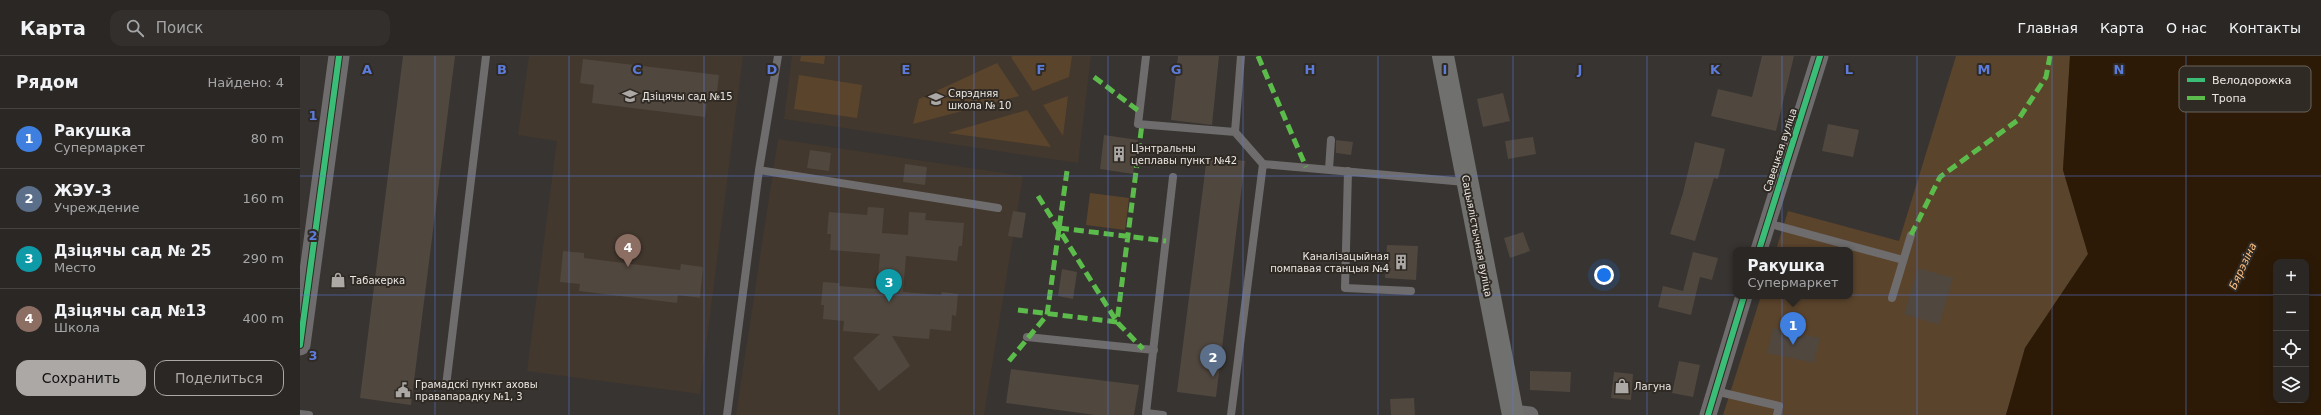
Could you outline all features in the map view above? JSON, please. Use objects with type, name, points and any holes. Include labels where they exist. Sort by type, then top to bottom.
[{"type":"main road","name":"Сацыялістычная вуліца","points":[[1443,56],[1466,182],[1519,414]]},
{"type":"street","points":[[300,345],[339,56]]},
{"type":"street","name":"Савецкая вуліца","points":[[1760,247],[1820,56]]},
{"type":"street","points":[[1708,415],[1743,299]]},
{"type":"lane","points":[[446,386],[486,56]]},
{"type":"lane","points":[[727,415],[759,170],[778,56]]},
{"type":"lane","points":[[1146,56],[1138,124],[1235,132],[1264,164],[1466,182]]},
{"type":"lane","points":[[1235,132],[1241,56]]},
{"type":"lane","points":[[1329,170],[1331,140]]},
{"type":"lane","points":[[1231,415],[1264,164]]},
{"type":"lane","points":[[759,170],[998,208]]},
{"type":"lane","points":[[1348,171],[1345,288],[1411,291]]},
{"type":"lane","points":[[1163,415],[1146,414],[1173,177]]},
{"type":"lane","points":[[1767,223],[1903,260]]},
{"type":"lane","points":[[1892,298],[1911,235]]},
{"type":"lane","points":[[1027,337],[1154,350]]},
{"type":"lane","points":[[1715,391],[1779,406],[1777,415]]},
{"type":"lane","points":[[300,414],[309,415]]},
{"type":"shaded area","points":[[529,56],[743,56],[700,394],[527,371],[557,141],[518,135]]},
{"type":"shaded area","name":"Сярэдняя школа № 10","points":[[792,56],[1091,56],[1078,163],[784,119]]},
{"type":"shaded area","points":[[801,56],[825,56],[824,64],[800,61]]},
{"type":"shaded area","points":[[1072,56],[1069,77],[1033,91],[1011,57]]},
{"type":"shaded area","points":[[1956,56],[2070,56],[2063,170],[2088,254],[2025,348],[2006,415],[1723,415],[1760,299],[1853,299],[1853,247],[1777,247],[1788,211],[1899,241]]},
{"type":"shaded area","points":[[997,63],[1019,96],[913,124],[919,99]]},
{"type":"shaded area","points":[[799,75],[862,85],[857,118],[794,109]]},
{"type":"shaded area","points":[[1068,96],[1063,136],[1043,105]]},
{"type":"shaded area","points":[[1027,110],[1051,147],[948,133]]},
{"type":"shaded area","points":[[778,139],[1023,176],[984,415],[736,415]]},
{"type":"shaded area","points":[[1090,193],[1129,198],[1125,230],[1086,225]]},
{"type":"water","name":"Бярэзіна","points":[[2070,56],[2321,56],[2321,415],[2006,415],[2025,348],[2088,254],[2063,170]]},
{"type":"building","points":[[403,56],[455,56],[411,405],[360,398]]},
{"type":"building","points":[[1178,56],[1219,56],[1212,125],[1171,120]]},
{"type":"building","points":[[1762,56],[1794,56],[1776,131],[1711,116],[1718,89],[1752,97]]},
{"type":"building","points":[[583,59],[719,75],[716,101],[707,100],[705,117],[592,103],[594,85],[580,83]]},
{"type":"building","points":[[1503,93],[1510,121],[1483,127],[1477,99]]},
{"type":"building","points":[[1828,124],[1859,130],[1853,157],[1822,151]]},
{"type":"building","name":"Цэнтральны цеплавы пункт №42","points":[[1104,135],[1138,140],[1133,174],[1100,169]]},
{"type":"building","points":[[1533,137],[1536,154],[1508,159],[1505,141]]},
{"type":"building","points":[[1336,140],[1353,142],[1351,155],[1336,153]]},
{"type":"building","points":[[1695,142],[1725,149],[1718,179],[1714,178],[1695,241],[1670,234],[1683,193]]},
{"type":"building","points":[[810,150],[831,153],[829,171],[807,168]]},
{"type":"building","points":[[1207,156],[1245,161],[1216,397],[1177,392]]},
{"type":"building","points":[[905,164],[927,167],[925,185],[903,182]]},
{"type":"building","points":[[868,207],[884,208],[882,233],[908,235],[909,212],[926,213],[925,220],[964,223],[962,246],[959,246],[957,261],[906,256],[903,292],[941,295],[942,292],[958,294],[956,316],[952,315],[951,331],[930,329],[929,339],[892,336],[910,366],[879,391],[853,358],[880,334],[843,331],[844,321],[823,319],[824,305],[821,305],[823,282],[839,283],[839,286],[877,289],[880,254],[830,250],[831,234],[827,234],[829,212],[867,215]]},
{"type":"building","points":[[1013,211],[1026,213],[1022,238],[1008,236]]},
{"type":"building","points":[[1523,232],[1530,251],[1510,258],[1504,238]]},
{"type":"building","name":"Каналізацыйная помпавая станцыя №4","points":[[1387,245],[1418,246],[1416,280],[1385,278]]},
{"type":"building","points":[[563,251],[584,253],[584,258],[680,270],[681,264],[703,267],[700,298],[678,295],[677,303],[579,291],[580,284],[560,282]]},
{"type":"building","points":[[1693,252],[1718,258],[1712,280],[1700,277],[1691,315],[1658,307],[1663,286],[1683,291]]},
{"type":"building","points":[[1918,268],[1953,278],[1939,325],[1904,314]]},
{"type":"building","points":[[1062,269],[1077,272],[1073,299],[1058,296]]},
{"type":"building","points":[[1773,328],[1820,338],[1814,363],[1767,353]]},
{"type":"building","points":[[1679,361],[1700,365],[1693,397],[1672,393]]},
{"type":"building","points":[[1011,369],[1139,385],[1134,415],[1095,415],[1006,403]]},
{"type":"building","points":[[1530,371],[1571,372],[1570,392],[1530,390]]},
{"type":"building","name":"Лагуна","points":[[1614,372],[1633,374],[1631,400],[1611,398]]},
{"type":"building","points":[[1414,398],[1415,415],[1391,415],[1390,399]]},
{"type":"marked path","points":[[1258,56],[1306,167]]},
{"type":"marked path","points":[[1911,235],[1940,177],[2018,120],[2046,77],[2050,56]]},
{"type":"marked path","points":[[1094,77],[1140,112]]},
{"type":"marked path","points":[[1018,310],[1117,322],[1142,124]]},
{"type":"marked path","points":[[1009,361],[1047,315],[1067,171]]},
{"type":"marked path","points":[[1038,196],[1117,322],[1143,349]]},
{"type":"marked path","points":[[1059,228],[1166,241]]},
{"type":"cycle path","points":[[300,345],[339,56]]},
{"type":"cycle path","points":[[1760,247],[1820,56]]},
{"type":"cycle path","points":[[1708,415],[1743,299]]},
{"type":"place","name":"Дзіцячы сад №15","points":[[630,96]]},
{"type":"place","name":"Сярэдняя школа № 10","points":[[936,99]]},
{"type":"place","name":"Цэнтральны цеплавы пункт №42","points":[[1119,154]]},
{"type":"place","name":"Каналізацыйная помпавая станцыя №4","points":[[1401,262]]},
{"type":"place","name":"Дзіцячы сад №13","points":[[628,267]]},
{"type":"place","name":"Табакерка","points":[[338,280]]},
{"type":"place","name":"Дзіцячы сад № 25","points":[[889,302]]},
{"type":"place","name":"Ракушка","points":[[1793,345]]},
{"type":"place","name":"ЖЭУ-3","points":[[1213,377]]},
{"type":"place","name":"Лагуна","points":[[1622,386]]},
{"type":"place","name":"Грамадскі пункт аховы правапарадку №1, 3","points":[[403,390]]}]
